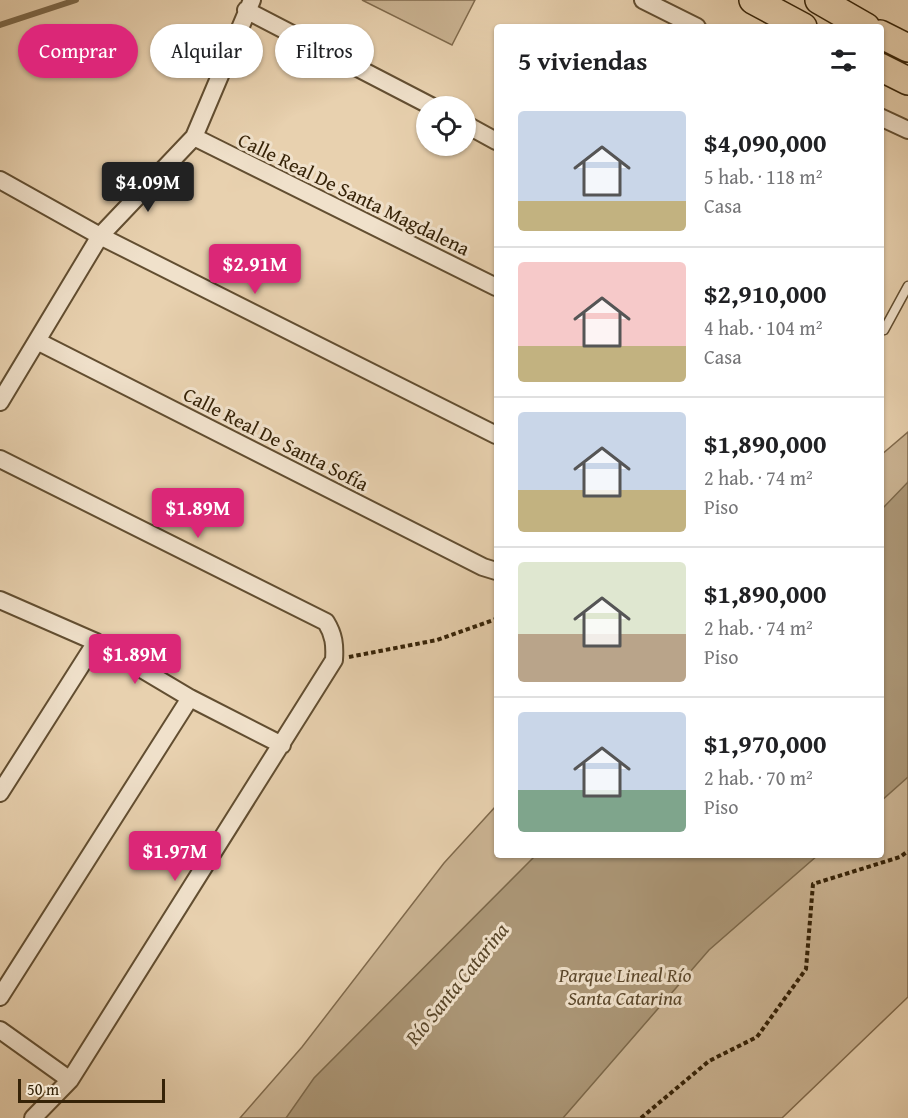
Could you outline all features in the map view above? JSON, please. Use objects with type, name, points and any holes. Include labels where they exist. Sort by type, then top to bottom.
[{"type":"main road","points":[[753,0],[797,24]]},
{"type":"main road","points":[[819,0],[862,24]]},
{"type":"main road","points":[[884,36],[908,48]]},
{"type":"main road","points":[[884,69],[908,81]]},
{"type":"street","points":[[642,0],[691,24]]},
{"type":"street","points":[[0,402],[100,236],[194,137],[249,5],[416,98]]},
{"type":"street","points":[[884,119],[908,130]]},
{"type":"street","points":[[476,130],[494,140]]},
{"type":"street","name":"Calle Real De Santa Magdalena","points":[[194,137],[494,286]]},
{"type":"street","points":[[0,180],[100,236],[494,434]]},
{"type":"street","name":"Calle Real De Santa Sofía","points":[[37,341],[494,572]]},
{"type":"street","points":[[0,459],[326,622],[334,639],[334,660],[282,745],[70,1080],[33,1118]]},
{"type":"street","points":[[1,602],[96,642],[190,698],[282,745]]},
{"type":"street","points":[[0,793],[96,642]]},
{"type":"street","points":[[0,997],[190,698]]},
{"type":"street","points":[[0,1030],[70,1080]]},
{"type":"lane","points":[[884,330],[908,286]]},
{"type":"path","points":[[334,660],[437,640],[494,620]]},
{"type":"path","points":[[640,1118],[709,1061],[757,1037],[806,969],[813,884],[900,857],[908,851]]},
{"type":"green space","points":[[362,0],[475,0],[452,45]]},
{"type":"green space","name":"Parque Lineal Río Santa Catarina","points":[[908,432],[908,997],[782,1118],[240,1118],[302,1047],[444,863],[494,808],[494,858],[884,858],[884,452]]},
{"type":"water","points":[[908,482],[908,777],[884,798],[884,507]]},
{"type":"water","name":"Río Santa Catarina","points":[[533,858],[815,858],[709,950],[563,1118],[286,1118],[314,1078]]},
{"type":"waterway","points":[[0,25],[76,0]]}]
